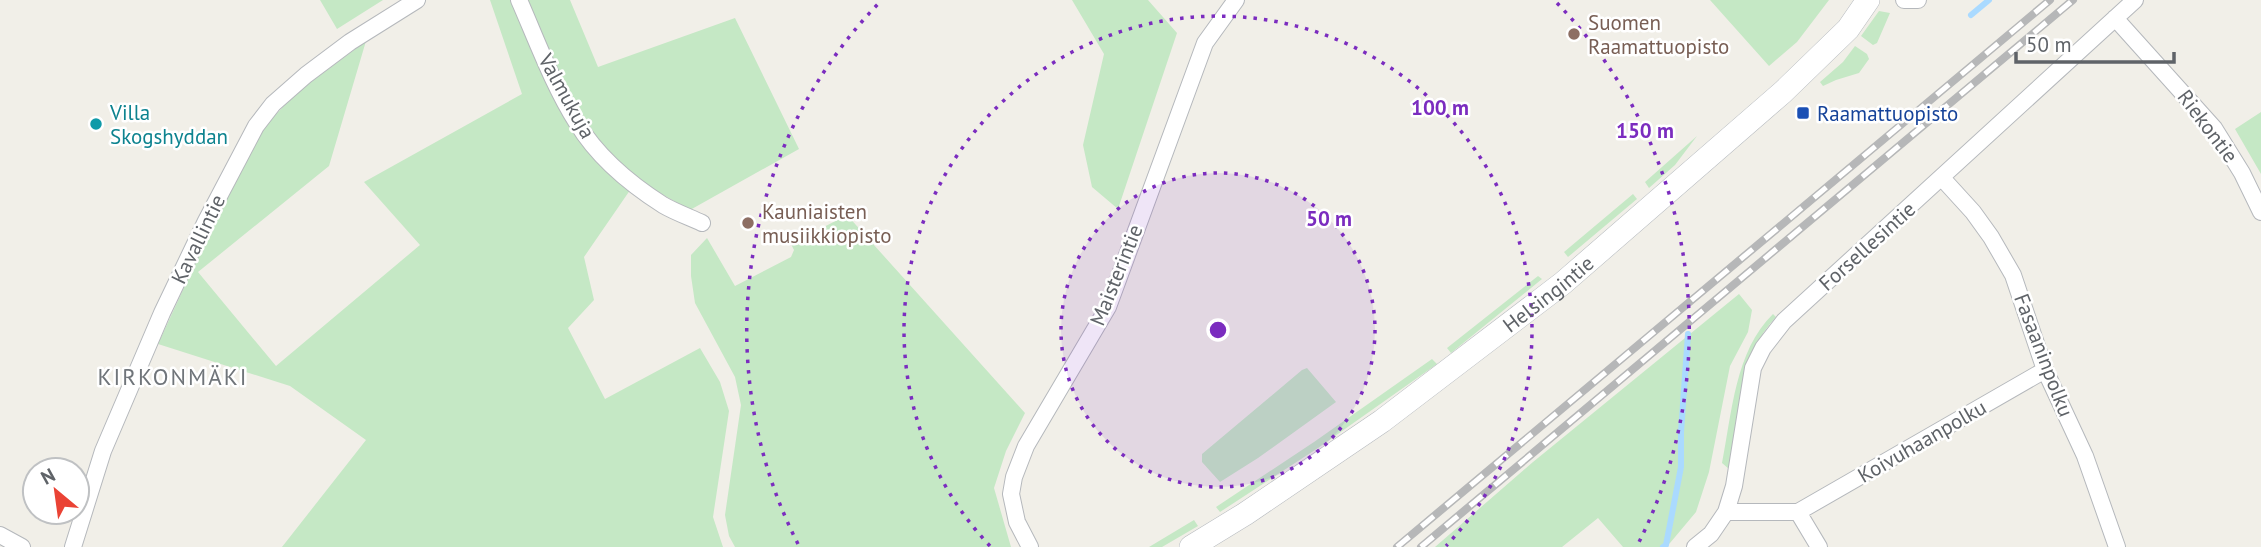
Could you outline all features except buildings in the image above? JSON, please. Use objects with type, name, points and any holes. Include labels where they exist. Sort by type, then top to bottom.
[{"type":"main road","name":"Helsingintie","points":[[1191,547],[1245,514],[1382,421],[1563,283],[1783,92],[1848,29],[1868,0]]},
{"type":"street","name":"Kavallintie","points":[[72,547],[103,452],[162,313],[256,126],[273,103],[306,75],[350,41],[417,0]]},
{"type":"street","name":"Valmukuja","points":[[519,0],[571,111],[601,154],[664,206],[702,223]]},
{"type":"street","name":"Maisterintie","points":[[1030,547],[1017,522],[1011,494],[1014,477],[1026,446],[1108,307],[1205,43],[1236,0]]},
{"type":"street","points":[[1904,0],[1918,0]]},
{"type":"street","name":"Forsellesintie","points":[[1695,547],[1711,534],[1726,512],[1732,496],[1753,368],[1763,348],[1784,321],[2135,0]]},
{"type":"street","name":"Riekontie","points":[[2115,18],[2214,128],[2242,173],[2261,212]]},
{"type":"street","name":"Fasaaninpolku","points":[[1942,178],[1979,220],[2013,275],[2045,370],[2085,456],[2117,547]]},
{"type":"street","name":"Koivuhaanpolku","points":[[1798,512],[2045,370]]},
{"type":"street","points":[[1726,512],[1798,512],[1819,547]]},
{"type":"street","points":[[0,535],[22,547]]},
{"type":"green space","points":[[320,0],[383,0],[337,29]]},
{"type":"green space","points":[[490,0],[570,0],[598,67],[735,18],[799,149],[690,210],[637,180],[584,257],[594,300],[568,328],[605,399],[700,348],[720,382],[729,411],[713,517],[723,547],[282,547],[366,440],[290,386],[158,344],[241,164],[267,124],[295,94],[366,41],[329,166],[198,272],[276,366],[420,245],[364,182],[522,94]]},
{"type":"green space","points":[[1072,0],[1148,0],[1177,33],[1118,209],[1092,187],[1083,145],[1104,54]]},
{"type":"green space","points":[[1710,0],[1829,0],[1797,42],[1769,66]]},
{"type":"green space","points":[[1879,11],[1890,13],[1877,43],[1873,45],[1861,36]]},
{"type":"green space","points":[[1855,46],[1867,54],[1869,59],[1859,73],[1823,86],[1820,82],[1843,62]]},
{"type":"green space","points":[[2261,112],[2261,174],[2235,129]]},
{"type":"green space","points":[[1697,136],[1675,165],[1649,188],[1645,182]]},
{"type":"green space","points":[[1633,194],[1637,199],[1568,257],[1564,252]]},
{"type":"green space","points":[[847,215],[1025,413],[1006,451],[994,488],[1011,547],[735,547],[729,536],[725,515],[741,405],[735,377],[695,303],[691,255],[707,238],[735,286],[791,257],[794,250],[791,244]]},
{"type":"green space","points":[[1538,276],[1542,279],[1451,353],[1447,348]]},
{"type":"green space","points":[[1739,294],[1752,310],[1748,332],[1730,366],[1709,472],[1696,512],[1670,543],[1665,547],[1623,547],[1598,518],[1562,547],[1435,547],[1533,462]]},
{"type":"green space","points":[[1773,314],[1776,317],[1764,332],[1747,368],[1729,469],[1722,463],[1737,384],[1750,346]]},
{"type":"green space","points":[[1432,359],[1437,364],[1318,448],[1220,512],[1216,507],[1314,442]]},
{"type":"green space","points":[[1307,368],[1336,402],[1220,482],[1202,462],[1202,454]]},
{"type":"green space","points":[[1194,520],[1198,526],[1162,547],[1149,547]]},
{"type":"waterway","points":[[1971,15],[1989,0]]},
{"type":"waterway","points":[[1663,547],[1666,545],[1681,467],[1688,334]]},
{"type":"railway","points":[[1397,547],[2050,0]]},
{"type":"railway","points":[[1421,547],[2073,0]]},
{"type":"place","name":"Suomen Raamattuopisto","points":[[1574,34]]},
{"type":"place","name":"Raamattuopisto","points":[[1803,113]]},
{"type":"place","name":"Villa Skogshyddan","points":[[96,124]]},
{"type":"place","name":"Kauniaisten musiikkiopisto","points":[[748,223]]},
{"type":"district","name":"KIRKONMÄKI","points":[[173,376]]}]
